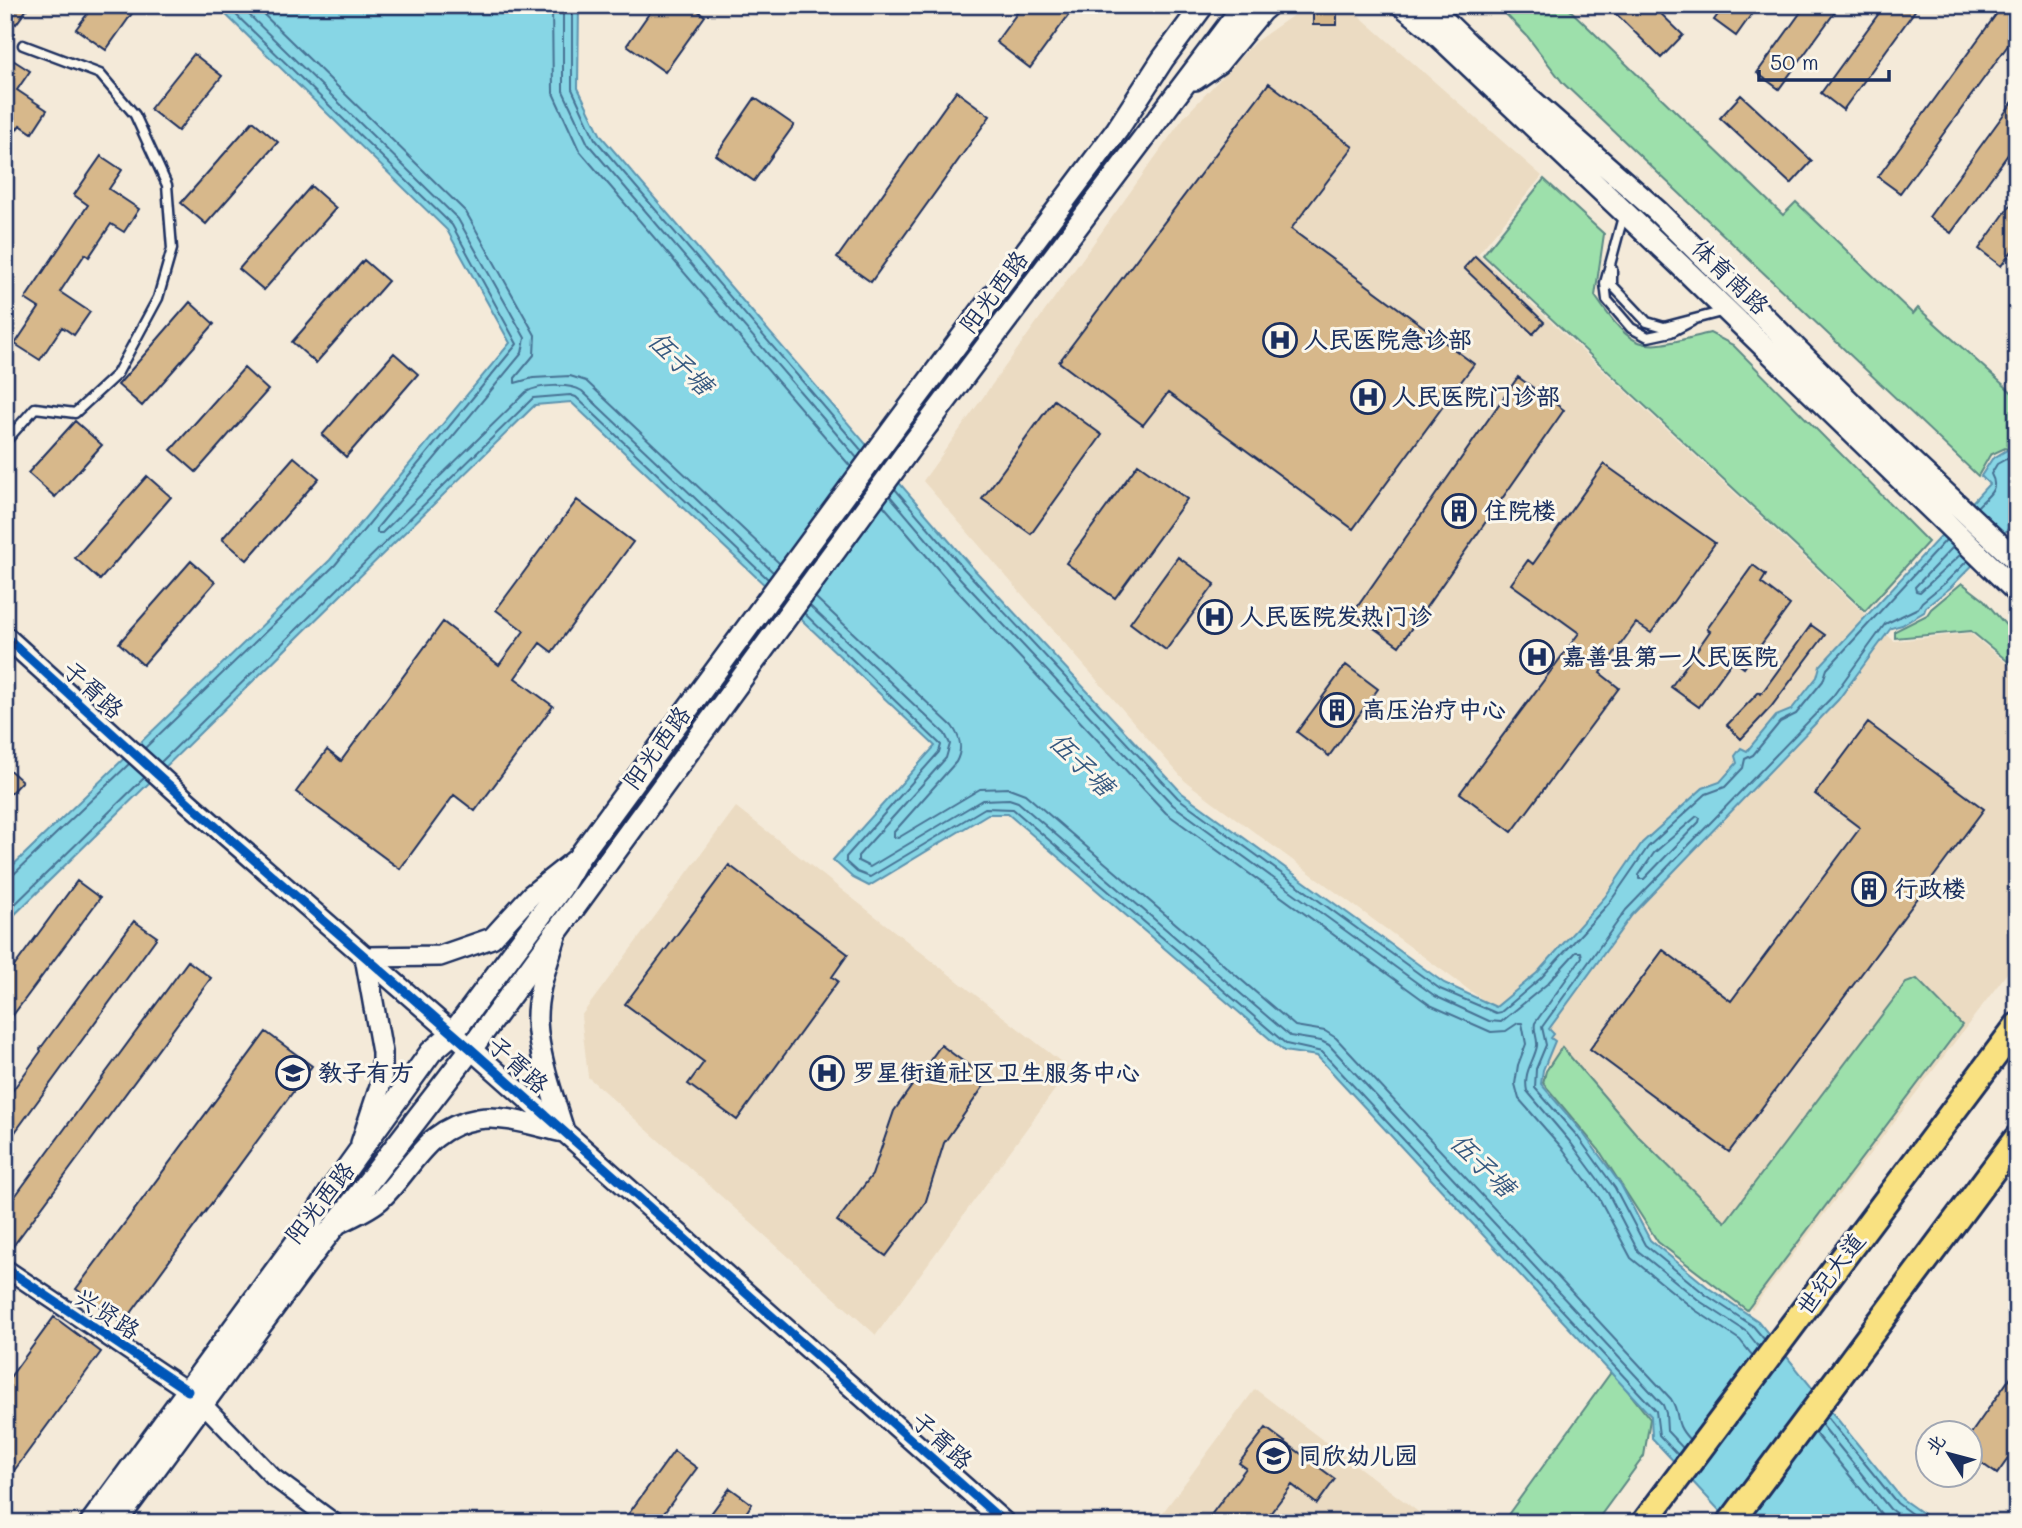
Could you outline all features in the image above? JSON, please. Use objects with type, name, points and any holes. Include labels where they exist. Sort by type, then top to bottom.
[{"type":"main road","name":"阳光西路","points":[[91,1523],[339,1223],[471,1049],[770,636],[1244,5]]},
{"type":"main road","points":[[1179,90],[1218,63],[1268,5]]},
{"type":"main road","points":[[1391,5],[1416,10]]},
{"type":"main road","points":[[1447,5],[1468,44]]},
{"type":"main road","name":"体育南路","points":[[1416,10],[1468,44],[1639,195],[1942,503]]},
{"type":"main road","name":"体育南路","points":[[1416,10],[1727,311],[2005,559],[2017,592]]},
{"type":"main road","name":"阳光西路","points":[[115,1523],[195,1397],[356,1155],[431,1052],[453,1033],[561,888],[579,857],[1117,130],[1197,11]]},
{"type":"main road","name":"世纪大道","points":[[1644,1523],[2017,1026]]},
{"type":"main road","points":[[1730,1523],[2017,1138]]},
{"type":"street","name":"子胥路","points":[[5,636],[190,804],[453,1033],[1005,1523]]},
{"type":"street","points":[[356,1155],[382,1080],[382,1052],[365,957],[440,956],[492,938],[531,895],[579,857]]},
{"type":"street","points":[[559,928],[542,980],[537,1019],[542,1062],[564,1132]]},
{"type":"street","points":[[339,1223],[381,1199],[423,1148],[450,1128],[480,1118],[515,1121],[564,1132]]},
{"type":"street","name":"兴贤路","points":[[5,1268],[195,1397],[273,1477],[335,1523]]},
{"type":"lane","points":[[5,442],[35,408],[75,413],[117,374],[158,299],[172,249],[167,185],[135,115],[100,74],[23,45]]},
{"type":"lane","points":[[1639,195],[1624,212],[1605,283],[1607,300],[1631,328],[1648,337],[1671,332],[1692,321]]},
{"type":"lane","points":[[1611,259],[1612,285],[1647,322],[1664,327],[1727,311]]},
{"type":"shaded area","name":"嘉善县第一人民医院","points":[[1305,7],[1356,13],[1542,176],[1478,254],[1894,641],[1970,633],[2017,672],[2017,960],[1752,1309],[1710,1275],[1655,1237],[1541,1056],[1503,1015],[1185,781],[923,481],[1184,117],[1255,42]]},
{"type":"shaded area","name":"罗星街道社区卫生服务中心","points":[[736,807],[1070,1069],[876,1335],[588,1077],[581,1016]]},
{"type":"shaded area","name":"同欣幼儿园","points":[[1255,1389],[1433,1523],[1155,1523]]},
{"type":"green space","points":[[1497,5],[1565,5],[1783,215],[1796,202],[1913,314],[1918,308],[2017,397],[2017,454],[2005,448],[1990,455],[1978,476],[1563,83],[1527,36]]},
{"type":"green space","points":[[1544,179],[1604,234],[1595,296],[1621,330],[1632,339],[1643,343],[1670,343],[1710,333],[1733,345],[1928,542],[1865,611],[1483,255]]},
{"type":"green space","points":[[1962,583],[1984,600],[2017,638],[2017,669],[1971,631],[1895,638],[1895,631],[1927,615]]},
{"type":"green space","points":[[1917,979],[1962,1025],[1747,1310],[1658,1242],[1599,1150],[1543,1083],[1546,1071],[1562,1047],[1638,1136],[1725,1222],[1906,983]]},
{"type":"green space","points":[[1612,1371],[1650,1419],[1644,1456],[1595,1523],[1502,1523]]},
{"type":"water","name":"伍子塘","points":[[216,5],[579,5],[578,88],[601,136],[969,564],[1182,793],[1444,983],[1496,1007],[1537,973],[1605,897],[1642,843],[1703,788],[1720,782],[1737,763],[1735,756],[1741,748],[1747,751],[1776,716],[1791,710],[1817,677],[1820,666],[1989,484],[1981,476],[1992,459],[2007,450],[2017,456],[2017,520],[1950,588],[1926,607],[1924,612],[1891,628],[1838,700],[1632,915],[1549,1029],[1554,1034],[1551,1038],[1555,1041],[1543,1070],[1541,1084],[1583,1133],[1621,1185],[1650,1240],[1710,1289],[1758,1321],[1902,1499],[1936,1523],[1731,1523],[1652,1438],[1651,1416],[1317,1056],[1284,1051],[1008,814],[988,814],[869,886],[853,878],[833,860],[935,746],[571,402],[535,405],[5,924],[5,873],[330,560],[510,343],[447,230]]},
{"type":"building","points":[[5,5],[30,5],[16,24],[5,16]]},
{"type":"building","points":[[94,5],[138,5],[106,50],[76,29]]},
{"type":"building","points":[[655,5],[690,5],[705,16],[665,72],[627,45]]},
{"type":"building","points":[[1023,5],[1076,5],[1030,68],[996,42]]},
{"type":"building","points":[[1607,5],[1652,5],[1683,35],[1661,58]]},
{"type":"building","points":[[1725,5],[1758,5],[1736,36],[1714,20]]},
{"type":"building","points":[[1806,5],[1840,5],[1779,89],[1757,73]]},
{"type":"building","points":[[1885,5],[1919,5],[1843,110],[1821,93]]},
{"type":"building","points":[[2003,5],[2017,5],[2017,33],[1900,193],[1878,177]]},
{"type":"building","points":[[1313,12],[1337,12],[1337,25],[1313,25]]},
{"type":"building","points":[[194,54],[222,76],[178,131],[150,109]]},
{"type":"building","points":[[5,55],[30,71],[17,90],[47,110],[32,133],[20,125],[5,147]]},
{"type":"building","points":[[1269,83],[1353,147],[1291,229],[1474,364],[1353,529],[1168,393],[1143,425],[1059,362]]},
{"type":"building","points":[[956,91],[990,116],[871,282],[837,258]]},
{"type":"building","points":[[1741,95],[1812,161],[1791,184],[1720,118]]},
{"type":"building","points":[[2017,96],[2017,142],[1951,233],[1929,217]]},
{"type":"building","points":[[755,98],[794,125],[754,181],[716,155]]},
{"type":"building","points":[[253,121],[278,142],[206,224],[181,203]]},
{"type":"building","points":[[101,156],[122,170],[109,189],[139,209],[124,232],[111,224],[89,257],[85,254],[60,292],[90,312],[74,335],[62,327],[40,360],[15,344],[39,308],[25,299],[88,205],[74,195]]},
{"type":"building","points":[[311,186],[336,208],[264,290],[239,269]]},
{"type":"building","points":[[2017,196],[2017,244],[2001,266],[1979,249]]},
{"type":"building","points":[[1475,256],[1544,322],[1533,334],[1464,268]]},
{"type":"building","points":[[364,260],[388,281],[316,363],[292,342]]},
{"type":"building","points":[[190,302],[214,324],[142,406],[118,385]]},
{"type":"building","points":[[394,353],[418,374],[346,457],[322,435]]},
{"type":"building","points":[[244,368],[268,390],[196,472],[171,450]]},
{"type":"building","name":"住院楼","points":[[1518,377],[1564,410],[1399,646],[1353,613]]},
{"type":"building","points":[[1054,400],[1102,435],[1031,534],[982,499]]},
{"type":"building","points":[[75,421],[102,445],[55,497],[28,473]]},
{"type":"building","points":[[294,457],[319,478],[247,560],[222,539]]},
{"type":"building","points":[[1138,464],[1187,499],[1115,598],[1066,563]]},
{"type":"building","points":[[1604,464],[1715,543],[1651,633],[1636,623],[1600,673],[1619,688],[1512,832],[1460,793],[1579,633],[1511,584],[1528,560],[1533,564]]},
{"type":"building","points":[[147,476],[171,497],[100,580],[75,558]]},
{"type":"building","points":[[577,500],[633,542],[552,652],[540,643],[515,678],[553,706],[475,811],[454,795],[400,869],[296,792],[327,750],[341,761],[443,622],[499,665],[524,631],[496,610]]},
{"type":"building","points":[[1178,557],[1215,584],[1166,650],[1130,623]]},
{"type":"building","points":[[191,561],[215,582],[143,665],[119,643]]},
{"type":"building","points":[[1753,565],[1766,575],[1761,583],[1790,605],[1744,668],[1733,660],[1699,707],[1671,687],[1710,631],[1707,629]]},
{"type":"building","points":[[1811,625],[1825,635],[1771,707],[1741,739],[1727,725],[1759,692],[1761,694]]},
{"type":"building","name":"高压治疗中心","points":[[1346,665],[1378,689],[1329,756],[1297,732]]},
{"type":"building","name":"行政楼","points":[[1868,723],[1984,809],[1729,1152],[1590,1049],[1663,950],[1731,1001],[1860,828],[1815,794]]},
{"type":"building","points":[[5,766],[22,781],[5,799]]},
{"type":"building","points":[[729,865],[848,954],[832,977],[838,981],[737,1120],[688,1084],[704,1062],[625,1004]]},
{"type":"building","points":[[77,881],[100,898],[5,1026],[5,979]]},
{"type":"building","points":[[134,921],[157,937],[5,1146],[5,1101]]},
{"type":"building","points":[[188,961],[211,978],[5,1257],[5,1210]]},
{"type":"building","points":[[266,1032],[312,1066],[123,1324],[76,1289]]},
{"type":"building","points":[[941,1045],[988,1080],[944,1143],[925,1204],[886,1256],[837,1221],[872,1175],[894,1111]]},
{"type":"building","points":[[54,1317],[101,1352],[5,1483],[5,1384]]},
{"type":"building","points":[[2017,1368],[2017,1446],[1997,1474],[1983,1464],[1983,1420],[1981,1420]]},
{"type":"building","points":[[1266,1428],[1335,1479],[1317,1504],[1292,1485],[1263,1523],[1205,1523],[1246,1468],[1239,1463]]},
{"type":"building","points":[[674,1451],[697,1468],[657,1523],[622,1523]]},
{"type":"building","points":[[730,1488],[752,1504],[739,1523],[704,1523]]},
{"type":"cycle path","points":[[5,636],[190,804],[471,1049],[1005,1523]]},
{"type":"cycle path","points":[[5,1268],[188,1391]]},
{"type":"place","name":"人民医院急诊部","points":[[1280,340]]},
{"type":"place","name":"人民医院门诊部","points":[[1368,397]]},
{"type":"place","name":"住院楼","points":[[1459,511]]},
{"type":"place","name":"人民医院发热门诊","points":[[1215,617]]},
{"type":"place","name":"嘉善县第一人民医院","points":[[1537,657]]},
{"type":"place","name":"高压治疗中心","points":[[1337,710]]},
{"type":"place","name":"行政楼","points":[[1869,889]]},
{"type":"place","name":"教子有方","points":[[293,1073]]},
{"type":"place","name":"罗星街道社区卫生服务中心","points":[[827,1073]]},
{"type":"place","name":"同欣幼儿园","points":[[1274,1456]]}]
